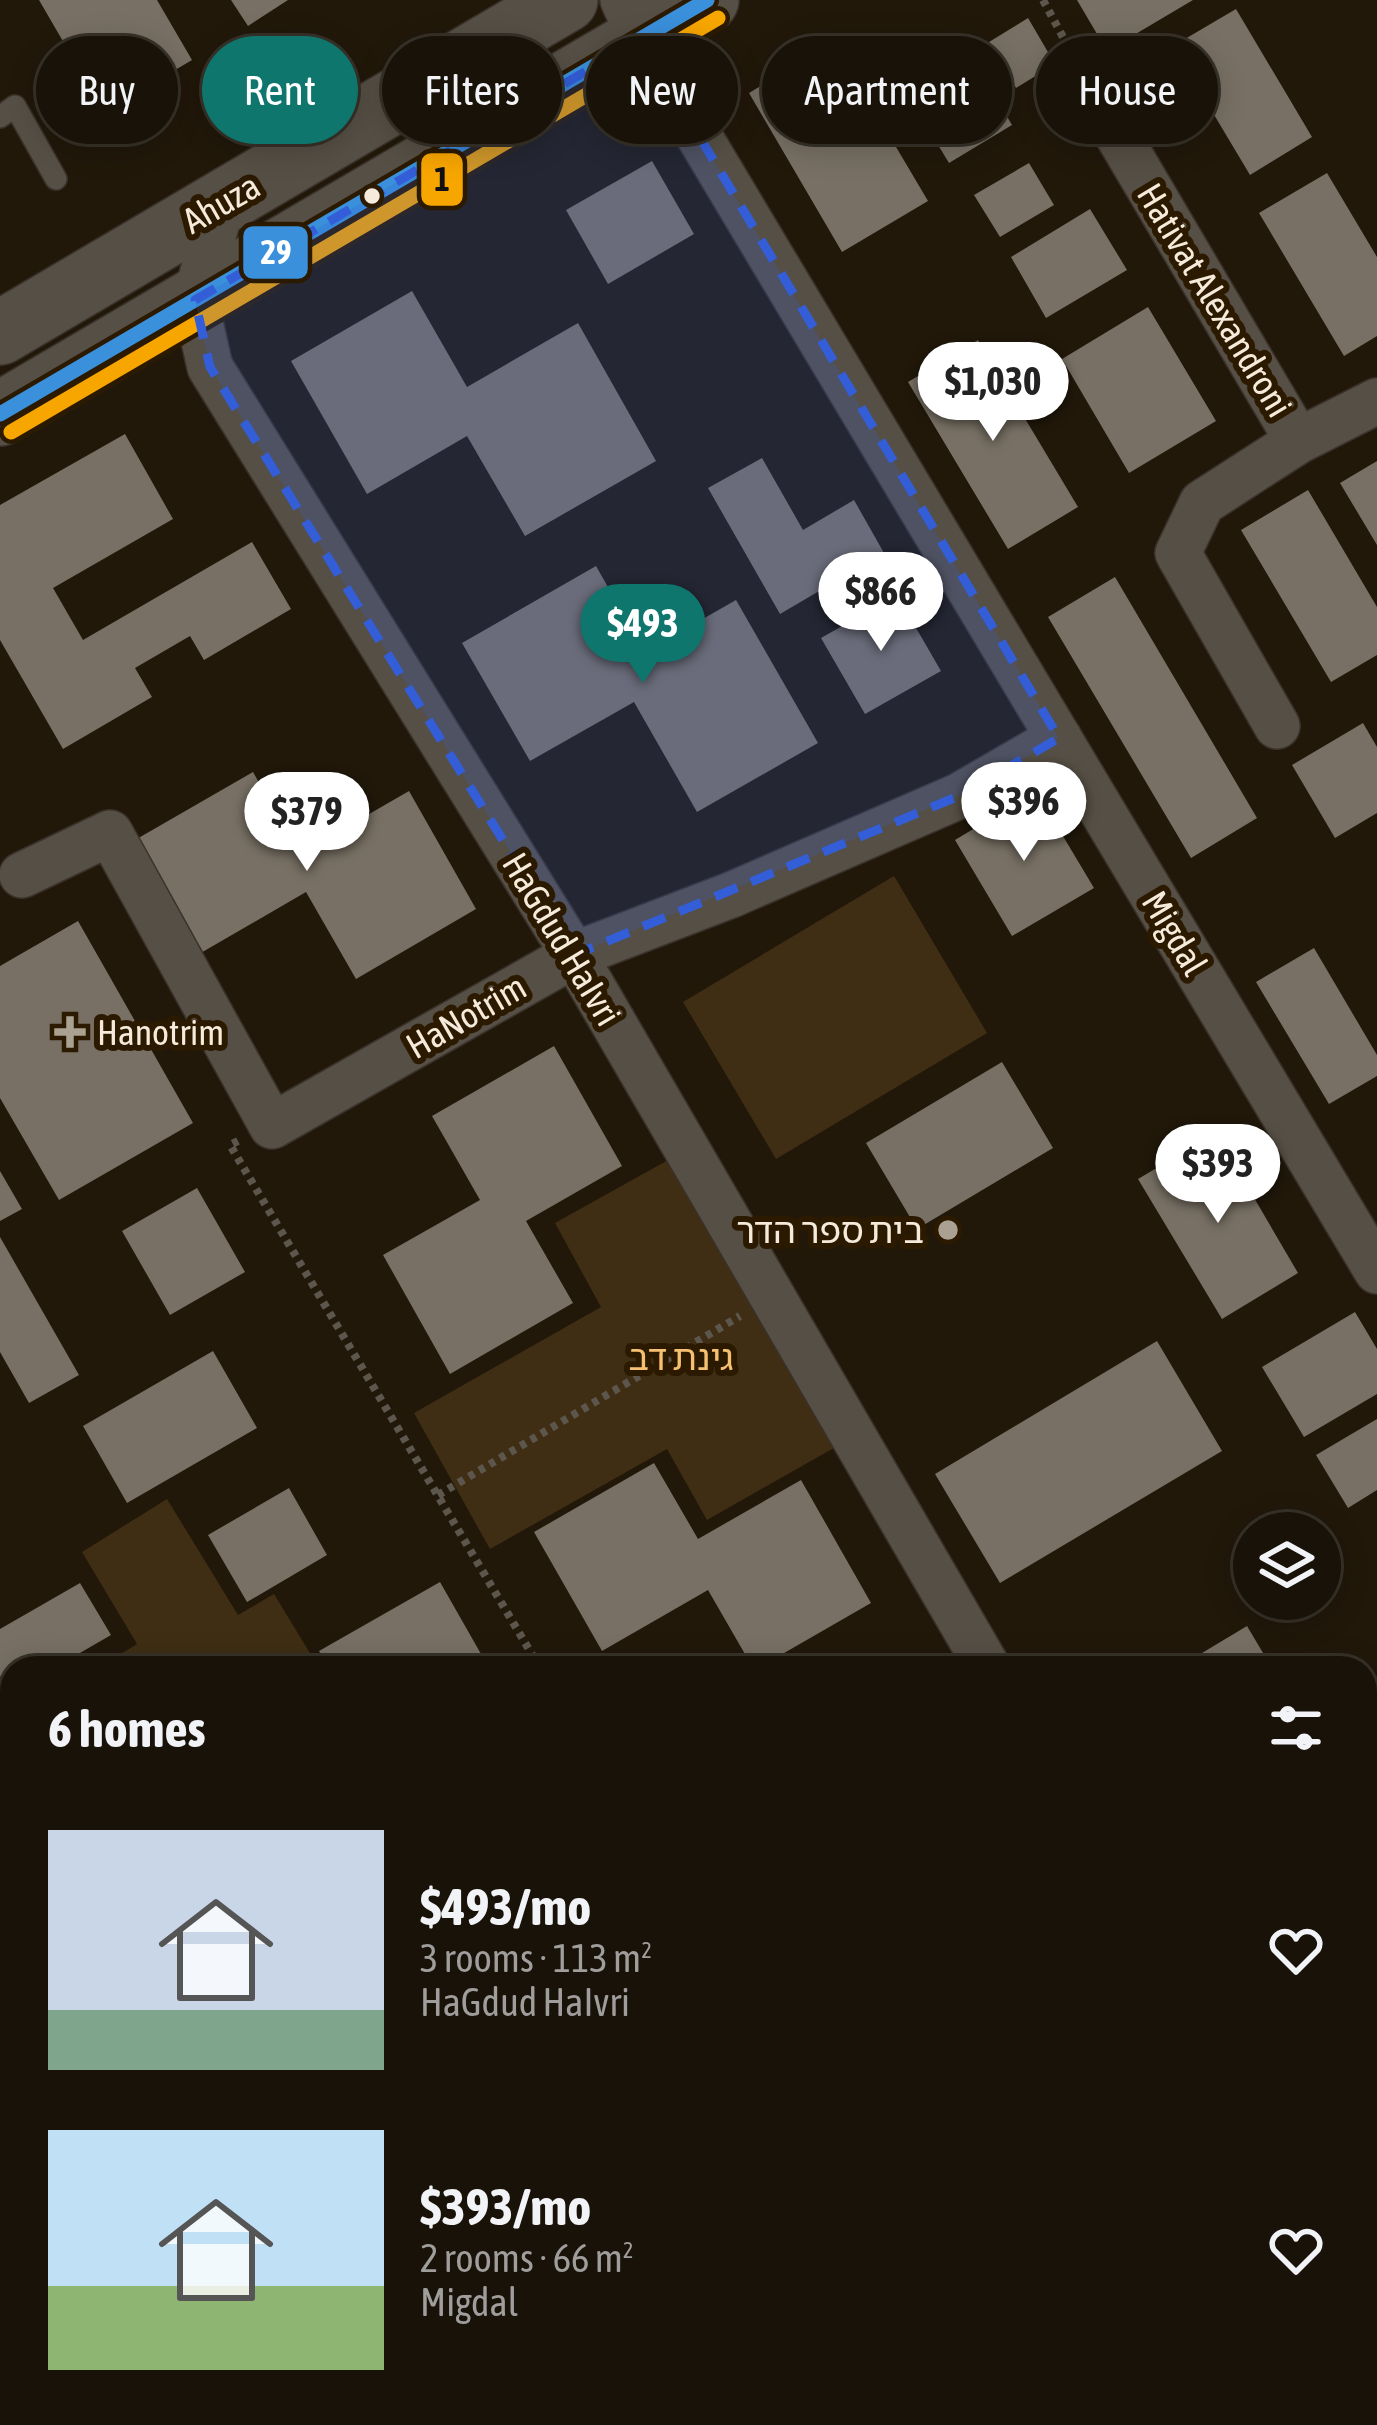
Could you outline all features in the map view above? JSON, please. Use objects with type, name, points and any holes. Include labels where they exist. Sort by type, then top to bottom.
[{"type":"main road","points":[[467,36],[488,0]]},
{"type":"main road","name":"Ahuza","points":[[0,414],[195,300],[632,19],[707,0]]},
{"type":"main road","name":"Ahuza","points":[[504,36],[559,2]]},
{"type":"main road","name":"Ahuza","points":[[0,333],[382,108]]},
{"type":"street","points":[[559,2],[632,19]]},
{"type":"street","name":"Migdal","points":[[632,19],[1377,1271]]},
{"type":"street","name":"Hativat Alexandroni","points":[[1123,144],[1298,441]]},
{"type":"street","name":"HaGdud HaIvri","points":[[223,201],[195,300],[199,335],[210,367],[574,955],[981,1656]]},
{"type":"street","name":"Hativat Alexandroni","points":[[1276,726],[1178,553],[1202,503],[1298,441],[1377,401]]},
{"type":"street","name":"HaNotrim","points":[[272,1126],[574,955],[731,895],[916,815],[1059,738]]},
{"type":"street","points":[[22,875],[110,833],[272,1126]]},
{"type":"lane","points":[[0,117],[15,106],[56,178]]},
{"type":"path","points":[[1043,0],[1062,36]]},
{"type":"path","points":[[272,1126],[230,1145],[533,1656]]},
{"type":"path","points":[[438,1495],[772,1297]]},
{"type":"highlighted area","points":[[641,39],[1059,738],[959,796],[574,955],[210,367],[195,300]]},
{"type":"green space","points":[[894,876],[987,1033],[776,1159],[683,1002]]},
{"type":"green space","name":"גינת דב","points":[[677,1155],[839,1445],[707,1520],[667,1449],[490,1549],[414,1413],[601,1307],[555,1223]]},
{"type":"green space","points":[[167,1499],[238,1615],[274,1594],[312,1656],[118,1656],[137,1644],[82,1552]]},
{"type":"building","points":[[39,0],[157,0],[178,36],[60,36]]},
{"type":"building","points":[[231,0],[288,0],[248,26]]},
{"type":"building","points":[[1077,0],[1193,0],[1132,36],[1098,36]]},
{"type":"building","points":[[1236,9],[1312,137],[1250,175],[1218,121],[1218,36],[1190,36]]},
{"type":"building","points":[[1028,18],[1039,36],[1036,76],[1016,88],[1012,36],[999,36]]},
{"type":"building","points":[[178,36],[192,60],[178,68]]},
{"type":"building","points":[[762,85],[762,115],[749,93]]},
{"type":"building","points":[[779,144],[894,144],[928,201],[842,252]]},
{"type":"building","points":[[938,144],[980,144],[949,163]]},
{"type":"building","points":[[652,161],[694,234],[608,284],[566,210]]},
{"type":"building","points":[[1029,163],[1054,205],[1000,237],[974,195]]},
{"type":"building","points":[[1327,173],[1377,257],[1377,336],[1344,356],[1259,213]]},
{"type":"building","points":[[1090,209],[1127,270],[1046,318],[1011,257]]},
{"type":"building","points":[[412,291],[467,387],[578,323],[656,461],[525,536],[467,436],[367,494],[291,361]]},
{"type":"building","points":[[1148,307],[1216,421],[1129,473],[1062,359]]},
{"type":"building","points":[[978,340],[1078,507],[1008,549],[908,382]]},
{"type":"building","points":[[125,434],[173,519],[53,588],[83,640],[252,542],[291,609],[204,660],[190,636],[135,668],[152,697],[63,749],[0,640],[0,505]]},
{"type":"building","points":[[762,458],[803,530],[854,500],[884,553],[780,614],[708,488]]},
{"type":"building","points":[[1377,461],[1377,545],[1340,483]]},
{"type":"building","points":[[1308,490],[1377,607],[1377,655],[1331,682],[1241,530]]},
{"type":"building","points":[[596,566],[645,652],[736,600],[818,743],[697,812],[634,702],[530,761],[462,643]]},
{"type":"building","points":[[1115,577],[1257,818],[1191,858],[1048,617]]},
{"type":"building","points":[[897,595],[941,671],[865,714],[821,638]]},
{"type":"building","points":[[1363,723],[1377,747],[1377,813],[1335,838],[1292,765]]},
{"type":"building","points":[[253,772],[300,854],[409,791],[476,909],[356,979],[306,892],[199,954],[135,840]]},
{"type":"building","points":[[1036,791],[1094,888],[1012,936],[955,840]]},
{"type":"building","name":"Hanotrim","points":[[78,921],[193,1123],[59,1200],[0,1098],[0,966]]},
{"type":"building","points":[[1314,948],[1377,1055],[1377,1076],[1329,1104],[1256,982]]},
{"type":"building","points":[[554,1046],[622,1166],[526,1221],[573,1303],[450,1374],[383,1255],[480,1200],[432,1116]]},
{"type":"building","points":[[1002,1062],[1053,1148],[917,1229],[866,1143]]},
{"type":"building","points":[[1216,1133],[1298,1273],[1222,1319],[1138,1179]]},
{"type":"building","points":[[0,1171],[22,1209],[0,1221]]},
{"type":"building","points":[[197,1188],[245,1272],[170,1315],[122,1231]]},
{"type":"building","points":[[0,1237],[79,1375],[29,1403],[0,1352]]},
{"type":"building","points":[[1355,1312],[1377,1349],[1377,1394],[1304,1437],[1262,1367]]},
{"type":"building","points":[[1157,1341],[1222,1451],[1000,1583],[935,1474]]},
{"type":"building","points":[[213,1351],[257,1428],[127,1503],[83,1426]]},
{"type":"building","points":[[1377,1419],[1377,1490],[1348,1508],[1316,1455]]},
{"type":"building","points":[[654,1463],[698,1539],[801,1480],[871,1603],[779,1656],[746,1656],[708,1590],[602,1651],[534,1532]]},
{"type":"building","points":[[289,1488],[327,1555],[247,1602],[208,1535]]},
{"type":"building","points":[[440,1582],[482,1656],[322,1656],[319,1651]]},
{"type":"building","points":[[80,1583],[111,1635],[75,1656],[0,1656],[0,1629]]},
{"type":"building","points":[[1247,1626],[1265,1656],[1197,1656]]},
{"type":"transit line","name":"29","points":[[0,414],[707,0]]},
{"type":"transit line","name":"1","points":[[11,432],[718,18]]},
{"type":"place","name":"Hanotrim","points":[[70,1032]]},
{"type":"place","name":"בית ספר הדר","points":[[948,1230]]}]
